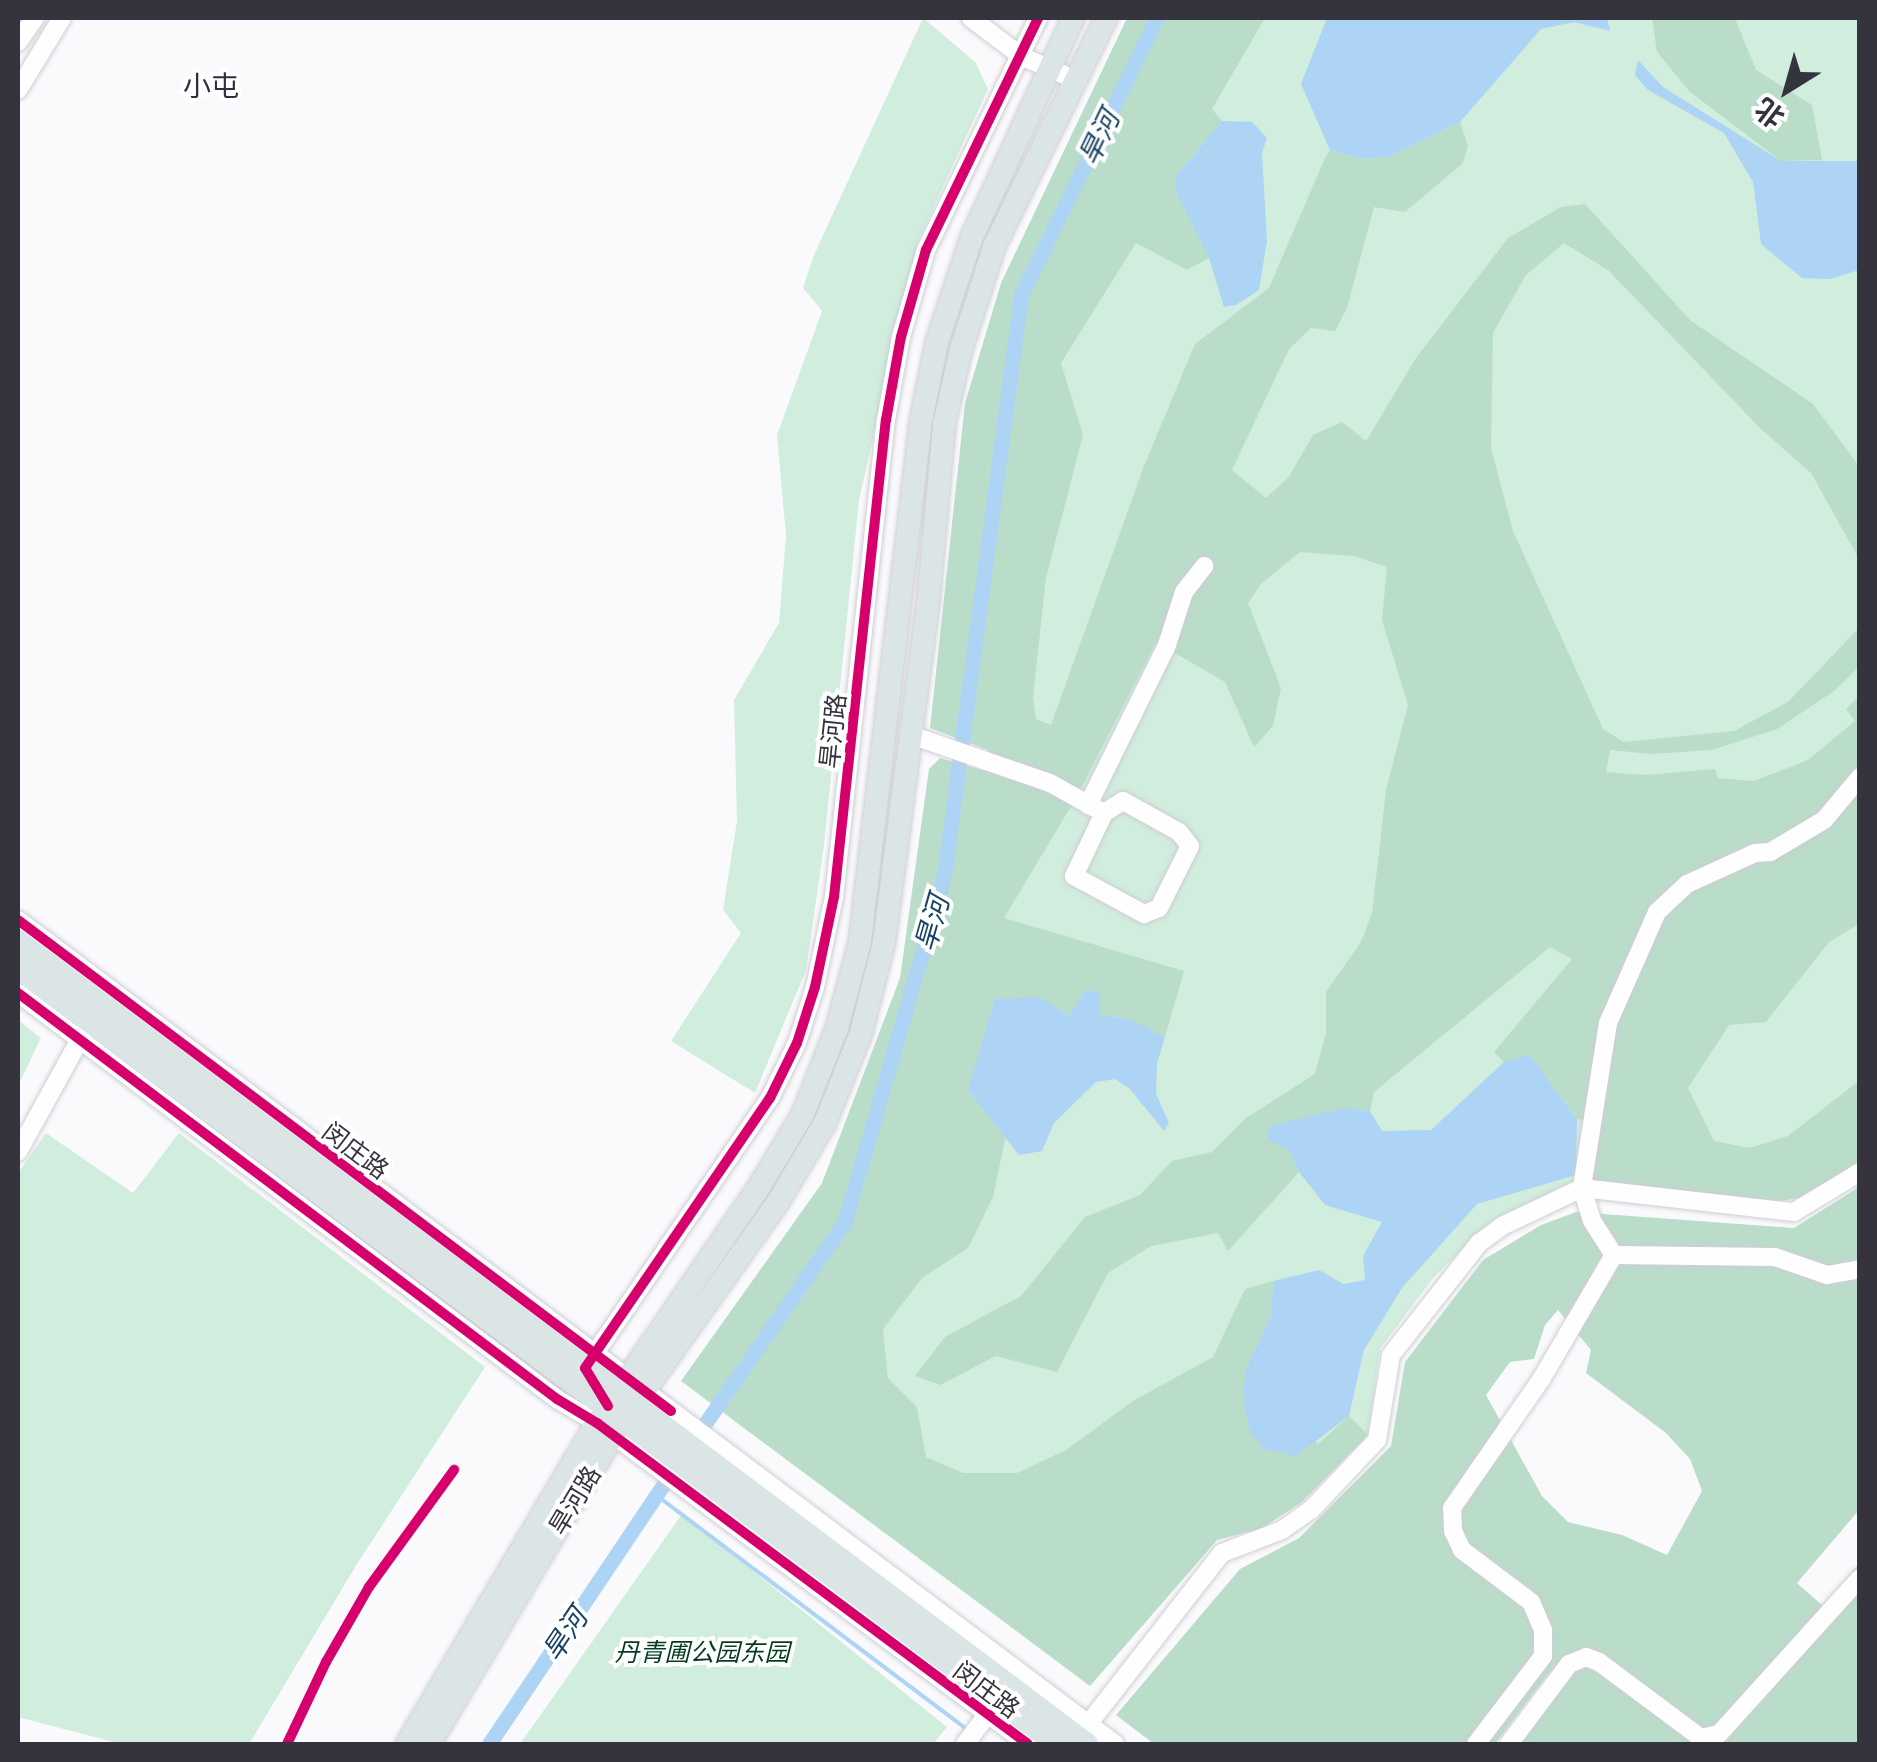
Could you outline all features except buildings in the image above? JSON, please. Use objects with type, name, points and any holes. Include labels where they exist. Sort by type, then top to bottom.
[{"type":"main road","name":"旱河路","points":[[406,1744],[804,1114],[837,1028],[860,942],[921,422],[937,342],[983,242],[1073,18]]},
{"type":"main road","name":"旱河路","points":[[429,1744],[620,1406],[778,1202],[825,1123],[860,1033],[884,942],[919,738],[944,424],[983,242],[1076,80],[1106,18]]},
{"type":"main road","name":"闵庄路","points":[[18,942],[590,1361],[620,1406]]},
{"type":"main road","name":"闵庄路","points":[[18,968],[85,1031],[656,1432]]},
{"type":"main road","points":[[656,1432],[698,1464]]},
{"type":"main road","name":"闵庄路","points":[[698,1464],[1077,1738]]},
{"type":"main road","name":"闵庄路","points":[[698,1464],[980,1725],[1077,1738]]},
{"type":"street","points":[[35,18],[18,41],[40,54]]},
{"type":"street","points":[[18,90],[62,18]]},
{"type":"street","points":[[971,18],[1021,56],[1076,80]]},
{"type":"street","name":"旱河路","points":[[590,1361],[770,1098],[796,1043],[815,988],[834,898],[886,420],[901,337],[926,250],[1038,18]]},
{"type":"street","points":[[919,738],[1050,783],[1096,809],[1123,801],[1179,832],[1190,846],[1159,908],[1144,914],[1074,876],[1096,809],[1167,645],[1184,592],[1204,566]]},
{"type":"street","points":[[1614,1255],[1592,1221],[1582,1188],[1608,1024],[1657,912],[1687,884],[1756,853],[1770,852],[1824,820],[1858,770]]},
{"type":"street","name":"闵庄路","points":[[18,920],[590,1361]]},
{"type":"street","name":"闵庄路","points":[[18,993],[85,1031],[380,1266],[557,1400],[620,1406],[656,1432]]},
{"type":"street","points":[[18,1152],[85,1031]]},
{"type":"street","points":[[1077,1738],[1222,1553],[1282,1530],[1312,1510],[1377,1440],[1391,1355],[1480,1243],[1502,1226],[1582,1188],[1794,1212],[1860,1172]]},
{"type":"street","points":[[362,1226],[380,1266]]},
{"type":"street","points":[[1614,1255],[1775,1258],[1827,1275],[1860,1269]]},
{"type":"street","points":[[1476,1744],[1543,1656],[1543,1630],[1531,1602],[1462,1550],[1453,1532],[1452,1508],[1542,1378],[1614,1255]]},
{"type":"street","points":[[656,1432],[698,1464]]},
{"type":"street","points":[[1509,1744],[1569,1664],[1586,1658],[1599,1662],[1701,1738],[1720,1734],[1860,1578]]},
{"type":"street","name":"闵庄路","points":[[980,1725],[1028,1744]]},
{"type":"street","name":"闵庄路","points":[[1077,1738],[1115,1744]]},
{"type":"green space","points":[[923,18],[975,62],[988,89],[918,241],[859,500],[824,845],[806,970],[755,1093],[671,1041],[741,933],[723,910],[737,821],[734,700],[779,623],[786,536],[777,435],[822,311],[803,288],[814,255]]},
{"type":"green space","points":[[1127,18],[1265,18],[1212,109],[1222,121],[1176,176],[1175,190],[1209,258],[1187,270],[1136,243],[1061,363],[1083,435],[1046,578],[1033,697],[1036,719],[1051,725],[1144,466],[1195,344],[1269,288],[1330,150],[1362,159],[1389,157],[1460,122],[1468,146],[1463,163],[1405,212],[1374,207],[1347,308],[1335,331],[1311,328],[1289,349],[1232,470],[1266,498],[1288,478],[1313,435],[1342,422],[1366,441],[1416,358],[1508,238],[1561,207],[1585,204],[1690,320],[1813,404],[1859,466],[1859,559],[1811,473],[1760,428],[1608,270],[1564,243],[1526,275],[1493,333],[1491,448],[1513,531],[1603,729],[1624,742],[1734,731],[1788,702],[1859,628],[1859,667],[1834,691],[1777,729],[1712,750],[1651,754],[1610,750],[1606,772],[1645,775],[1715,769],[1718,778],[1754,781],[1808,760],[1855,721],[1846,709],[1859,696],[1859,924],[1829,942],[1766,1022],[1729,1025],[1688,1088],[1714,1141],[1749,1148],[1788,1136],[1859,1081],[1859,1161],[1803,1198],[1778,1201],[1588,1181],[1598,1121],[1577,1119],[1530,1055],[1504,1062],[1494,1052],[1572,959],[1550,947],[1374,1092],[1370,1111],[1344,1108],[1288,1149],[1299,1172],[1228,1251],[1218,1233],[1151,1246],[1108,1273],[1057,1372],[996,1356],[940,1385],[915,1376],[945,1337],[1021,1296],[1085,1217],[1140,1195],[1172,1161],[1212,1152],[1246,1118],[1315,1074],[1326,1033],[1326,992],[1361,942],[1372,913],[1386,790],[1408,705],[1382,620],[1387,567],[1354,556],[1300,552],[1261,584],[1248,603],[1281,688],[1273,726],[1254,747],[1225,682],[1156,642],[1076,798],[1004,918],[1184,971],[1165,1037],[1130,1019],[1099,1015],[1086,989],[1069,1016],[1040,998],[968,1090],[1006,1135],[993,1197],[968,1248],[922,1278],[883,1329],[888,1378],[917,1407],[926,1457],[963,1473],[1017,1473],[1066,1450],[1133,1401],[1213,1357],[1245,1289],[1273,1281],[1271,1316],[1246,1369],[1318,1444],[1349,1416],[1368,1435],[1302,1502],[1262,1528],[1217,1540],[1090,1686],[681,1381],[822,1183],[900,978],[929,769],[940,758],[985,771],[988,750],[930,728],[965,403],[1001,283]]},
{"type":"green space","points":[[1172,18],[1859,18],[1859,1161],[1778,1201],[1577,1179],[1491,1221],[1434,1277],[1380,1349],[1368,1435],[1302,1502],[1262,1528],[1217,1540],[1090,1686],[737,1419],[860,1245],[958,934],[989,750],[987,503]]},
{"type":"green space","points":[[1652,18],[1735,18],[1756,70],[1812,105],[1822,160],[1781,161],[1689,91],[1657,52]]},
{"type":"green space","points":[[18,1020],[41,1038],[18,1086]]},
{"type":"green space","points":[[46,1133],[133,1193],[179,1133],[485,1367],[357,1564],[249,1744],[121,1744],[18,1717],[18,1173]]},
{"type":"green space","points":[[1859,1187],[1859,1510],[1797,1583],[1823,1606],[1859,1564],[1859,1744],[1503,1744],[1558,1661],[1495,1744],[1154,1744],[1116,1715],[1240,1569],[1299,1538],[1391,1446],[1405,1362],[1483,1260],[1541,1225],[1576,1212],[1794,1228]],"holes":[[[1558,1310],[1591,1350],[1586,1373],[1666,1433],[1690,1459],[1702,1491],[1667,1555],[1622,1535],[1568,1522],[1542,1496],[1486,1395],[1510,1362],[1534,1359],[1545,1325]]]},
{"type":"green space","name":"丹青圃公园东园","points":[[682,1514],[947,1727],[933,1744],[520,1744]]},
{"type":"water","points":[[1327,18],[1607,18],[1610,31],[1574,22],[1541,29],[1460,122],[1389,157],[1362,159],[1330,150],[1301,84]]},
{"type":"water","points":[[1638,60],[1663,87],[1781,161],[1859,161],[1859,270],[1830,279],[1802,278],[1761,244],[1753,182],[1724,133],[1648,90],[1635,75]]},
{"type":"water","points":[[1222,121],[1252,122],[1267,138],[1262,153],[1267,241],[1259,290],[1236,305],[1224,307],[1209,258],[1175,190],[1176,176]]},
{"type":"water","points":[[1086,989],[1100,994],[1099,1015],[1130,1019],[1165,1037],[1157,1064],[1156,1094],[1169,1123],[1164,1131],[1130,1089],[1115,1079],[1096,1082],[1054,1123],[1042,1151],[1019,1155],[968,1090],[995,999],[1040,997],[1069,1016]]},
{"type":"water","points":[[1530,1055],[1577,1119],[1576,1175],[1477,1204],[1402,1288],[1364,1350],[1349,1416],[1296,1456],[1264,1449],[1249,1429],[1243,1397],[1246,1369],[1271,1316],[1273,1281],[1319,1270],[1344,1284],[1365,1280],[1363,1256],[1382,1222],[1325,1205],[1299,1172],[1288,1149],[1268,1140],[1269,1126],[1345,1108],[1370,1111],[1382,1131],[1431,1130],[1504,1062]]},
{"type":"waterway","name":"旱河","points":[[695,1438],[845,1221],[944,876],[1021,295],[1157,18]]},
{"type":"waterway","name":"旱河","points":[[489,1744],[673,1470]]},
{"type":"waterway","points":[[656,1495],[968,1730]]},
{"type":"cycle path","points":[[608,1406],[585,1368],[770,1098],[797,1043],[815,987],[834,897],[886,420],[901,337],[926,250],[1038,18]]},
{"type":"cycle path","points":[[18,920],[671,1411]]},
{"type":"cycle path","points":[[18,993],[557,1399],[597,1423],[1028,1744]]},
{"type":"cycle path","points":[[287,1744],[326,1662],[369,1587],[454,1470]]},
{"type":"district","name":"小屯","points":[[211,85]]}]
